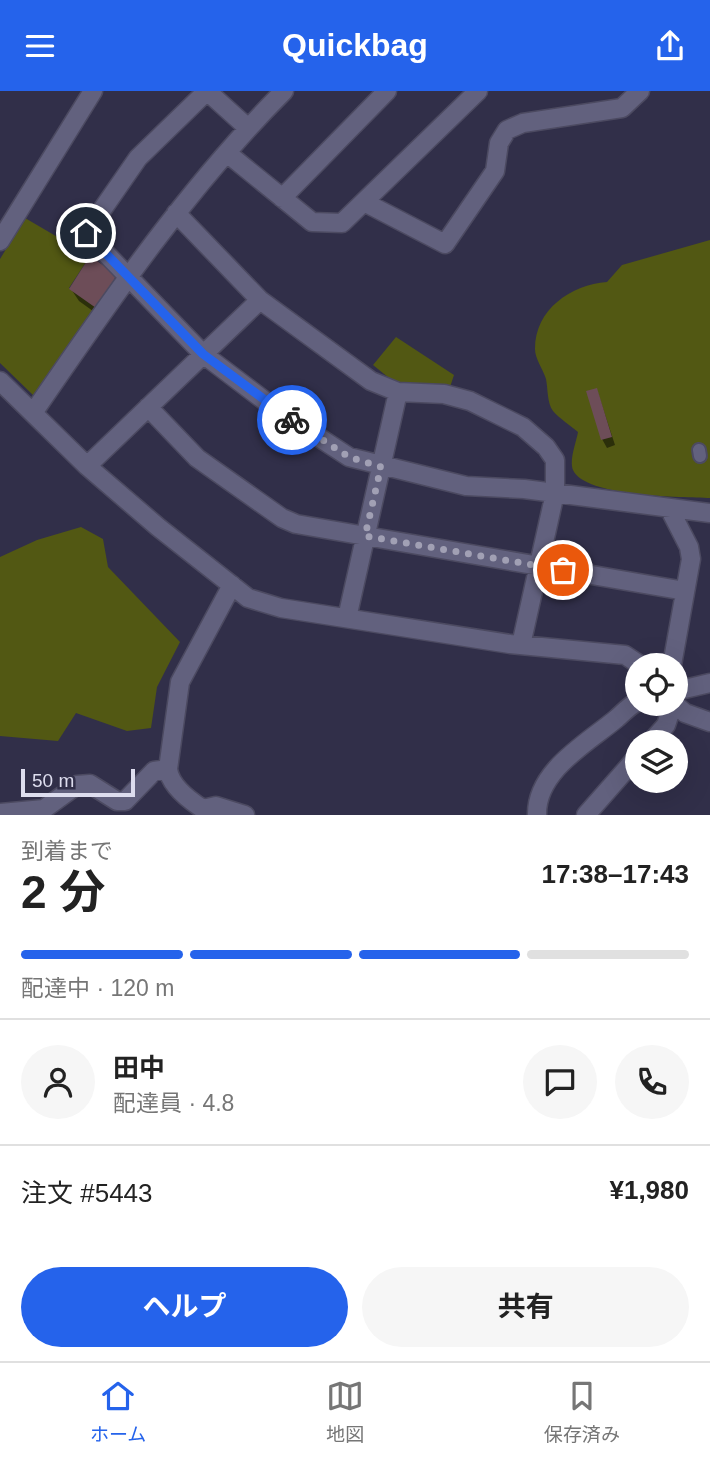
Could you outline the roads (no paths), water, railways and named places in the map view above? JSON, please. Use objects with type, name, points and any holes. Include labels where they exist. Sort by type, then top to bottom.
[{"type":"street","points":[[0,241],[93,91]]},
{"type":"street","points":[[248,128],[207,91],[138,158],[86,233],[203,354],[277,410],[349,457],[466,486],[555,493],[710,513]]},
{"type":"street","points":[[33,414],[128,276],[176,213],[248,128],[284,91]]},
{"type":"street","points":[[282,198],[387,91]]},
{"type":"street","points":[[364,202],[445,244],[495,171],[499,143],[507,130],[523,123],[622,109],[640,91]]},
{"type":"street","points":[[227,153],[312,222],[327,225],[342,223],[472,93]]},
{"type":"street","points":[[176,213],[260,300],[371,381],[398,392],[444,394],[470,401],[523,426],[555,460],[555,493],[521,645]]},
{"type":"street","points":[[87,466],[260,300]]},
{"type":"street","points":[[0,381],[87,466],[248,598],[281,608],[521,645],[625,655]]},
{"type":"street","points":[[347,618],[398,392]]},
{"type":"street","points":[[148,407],[197,458],[282,518],[296,524],[685,591]]},
{"type":"street","points":[[668,508],[689,547],[691,559],[674,653]]},
{"type":"street","points":[[232,585],[180,682],[168,769],[169,778],[190,801],[203,809],[215,806],[245,815]]},
{"type":"street","points":[[688,688],[710,683]]},
{"type":"street","points":[[537,815],[540,796],[558,768],[594,734],[625,711]]},
{"type":"street","points":[[688,714],[710,722]]},
{"type":"street","points":[[0,814],[44,809],[77,785],[90,784],[117,801],[125,801],[153,771],[168,769]]},
{"type":"street","points":[[589,814],[625,771]]}]
